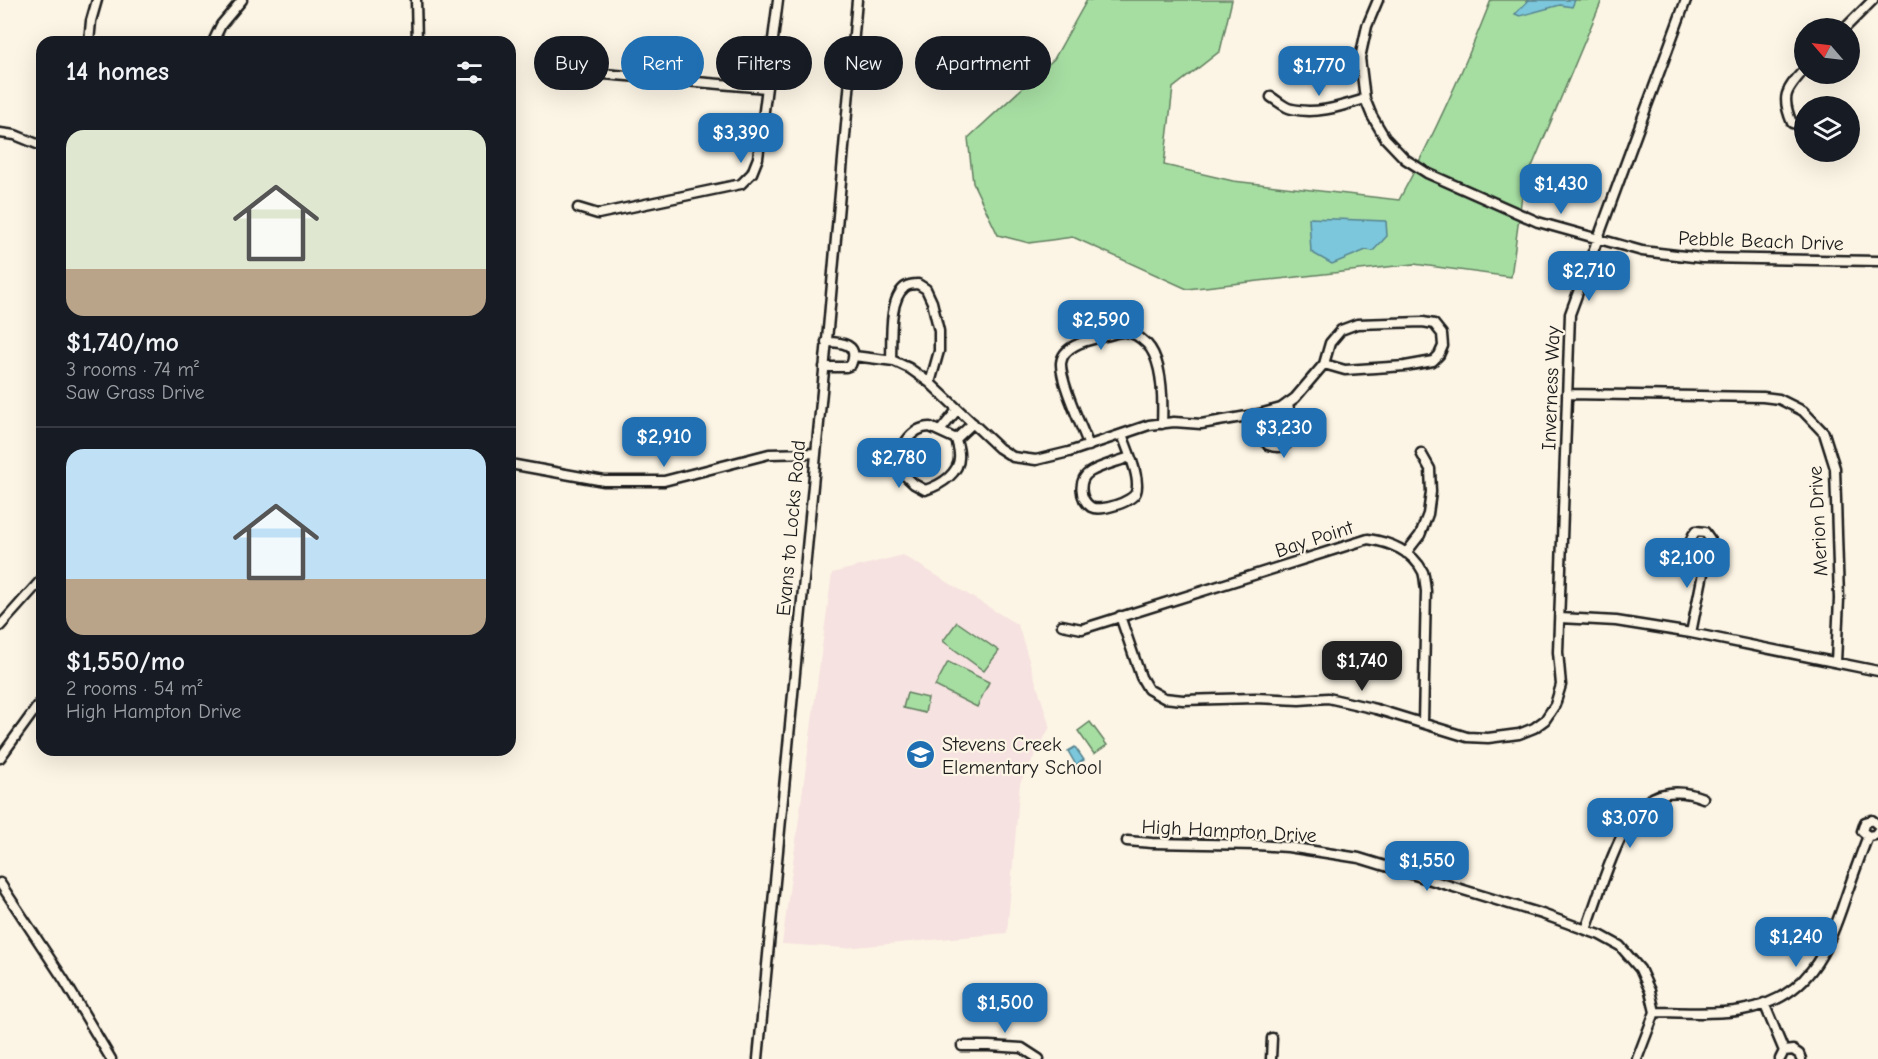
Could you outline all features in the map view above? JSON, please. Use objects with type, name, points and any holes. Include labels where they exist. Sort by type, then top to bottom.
[{"type":"street","points":[[90,36],[97,0]]},
{"type":"street","points":[[216,36],[221,25],[242,0]]},
{"type":"street","points":[[416,0],[417,36]]},
{"type":"street","points":[[773,36],[778,0]]},
{"type":"street","name":"Evans to Locks Road","points":[[758,1059],[857,0]]},
{"type":"street","name":"Pebble Beach Drive","points":[[1378,0],[1367,26],[1360,58],[1365,99],[1385,138],[1405,159],[1427,173],[1538,222],[1642,251],[1702,258],[1878,261]]},
{"type":"street","name":"Inverness Way","points":[[1120,616],[1141,677],[1148,689],[1164,698],[1183,700],[1328,699],[1424,722],[1467,737],[1488,738],[1519,734],[1534,728],[1545,720],[1555,705],[1562,685],[1558,652],[1570,314],[1686,0]]},
{"type":"street","points":[[1855,18],[1873,0]]},
{"type":"street","points":[[609,74],[716,84]]},
{"type":"street","points":[[1794,82],[1786,94],[1786,108],[1794,123]]},
{"type":"street","points":[[578,208],[598,214],[741,184],[752,173],[758,158],[766,90]]},
{"type":"street","points":[[1271,97],[1291,109],[1317,111],[1365,99]]},
{"type":"street","points":[[0,133],[15,135],[36,144]]},
{"type":"street","points":[[891,360],[894,302],[906,286],[918,284],[926,288],[939,331],[939,351],[930,383]]},
{"type":"street","points":[[854,356],[891,360],[909,368],[930,383],[999,448],[1014,457],[1036,460],[1089,446],[1149,425],[1174,422],[1201,424],[1281,408],[1295,398],[1324,364],[1330,343],[1341,330],[1358,324],[1423,322],[1434,324],[1442,334],[1443,346],[1433,362],[1345,370],[1324,364]]},
{"type":"street","points":[[1089,446],[1065,383],[1061,362],[1074,345],[1089,340],[1123,332],[1131,333],[1149,346],[1156,363],[1163,399],[1162,424]]},
{"type":"street","points":[[824,367],[846,367],[851,365],[854,356],[849,346],[839,342],[826,342]]},
{"type":"street","name":"Merion Drive","points":[[1567,394],[1762,397],[1779,399],[1803,411],[1824,433],[1835,468],[1839,599],[1836,662]]},
{"type":"street","points":[[1259,414],[1262,437],[1268,445],[1281,446],[1292,436],[1293,427],[1288,403]]},
{"type":"street","points":[[939,431],[957,410]]},
{"type":"street","points":[[956,439],[973,423]]},
{"type":"street","points":[[930,426],[956,439],[960,455],[958,466],[937,486],[925,490],[914,484],[897,468],[897,460],[907,440],[917,430],[930,426]]},
{"type":"street","points":[[1122,434],[1130,457],[1138,482],[1136,494],[1131,500],[1099,509],[1091,507],[1085,500],[1081,487],[1082,479],[1090,472],[1130,457]]},
{"type":"street","points":[[516,465],[604,481],[664,482],[769,454],[815,453]]},
{"type":"street","points":[[1406,553],[1420,535],[1428,514],[1431,492],[1430,469],[1421,453]]},
{"type":"street","name":"Bay Point","points":[[1062,625],[1082,629],[1368,539],[1383,542],[1401,549],[1413,559],[1423,573],[1426,591],[1424,722]]},
{"type":"street","points":[[1691,633],[1707,549]]},
{"type":"street","points":[[0,626],[36,586]]},
{"type":"street","points":[[1560,618],[1616,621],[1691,633],[1878,671]]},
{"type":"street","points":[[0,758],[36,708]]},
{"type":"street","points":[[1586,930],[1620,840],[1638,808],[1664,793],[1680,791],[1703,798]]},
{"type":"street","points":[[1878,825],[1872,820],[1865,822],[1862,831],[1868,836],[1875,835],[1878,831]]},
{"type":"street","points":[[1637,1059],[1655,1012],[1741,1010],[1764,1004],[1790,991],[1811,972],[1823,955],[1834,930],[1868,836]]},
{"type":"street","name":"High Hampton Drive","points":[[1127,841],[1288,847],[1359,858],[1542,914],[1586,930],[1620,946],[1640,969],[1650,991],[1655,1012]]},
{"type":"street","points":[[0,882],[64,980],[111,1059]]},
{"type":"street","points":[[1764,1004],[1782,1055],[1793,1050],[1799,1054],[1801,1059]]},
{"type":"street","points":[[1271,1059],[1272,1038]]},
{"type":"street","points":[[962,1046],[1022,1048],[1039,1059]]},
{"type":"shaded area","name":"Stevens Creek Elementary School","points":[[903,555],[1018,625],[1050,727],[1020,783],[1007,933],[845,948],[782,944],[832,573]]},
{"type":"green space","points":[[1087,0],[1232,0],[1220,51],[1173,88],[1164,165],[1233,181],[1399,200],[1448,102],[1491,0],[1602,0],[1523,188],[1511,277],[1414,264],[1187,289],[1073,237],[1029,243],[998,235],[973,183],[968,138],[1020,90],[1051,90],[1051,62]]},
{"type":"green space","points":[[957,622],[999,651],[984,671],[943,641]]},
{"type":"green space","points":[[948,662],[989,682],[977,707],[935,686]]},
{"type":"green space","points":[[907,693],[928,698],[925,713],[903,708]]},
{"type":"green space","points":[[1090,722],[1107,745],[1094,754],[1078,731]]},
{"type":"water","points":[[1529,0],[1575,0],[1572,7],[1560,5],[1520,16],[1515,14]]},
{"type":"water","points":[[1309,218],[1386,221],[1387,236],[1373,251],[1366,250],[1332,264],[1311,252]]},
{"type":"water","points":[[1075,747],[1084,760],[1076,765],[1068,751]]},
{"type":"place","name":"Stevens Creek Elementary School","points":[[921,755]]}]
